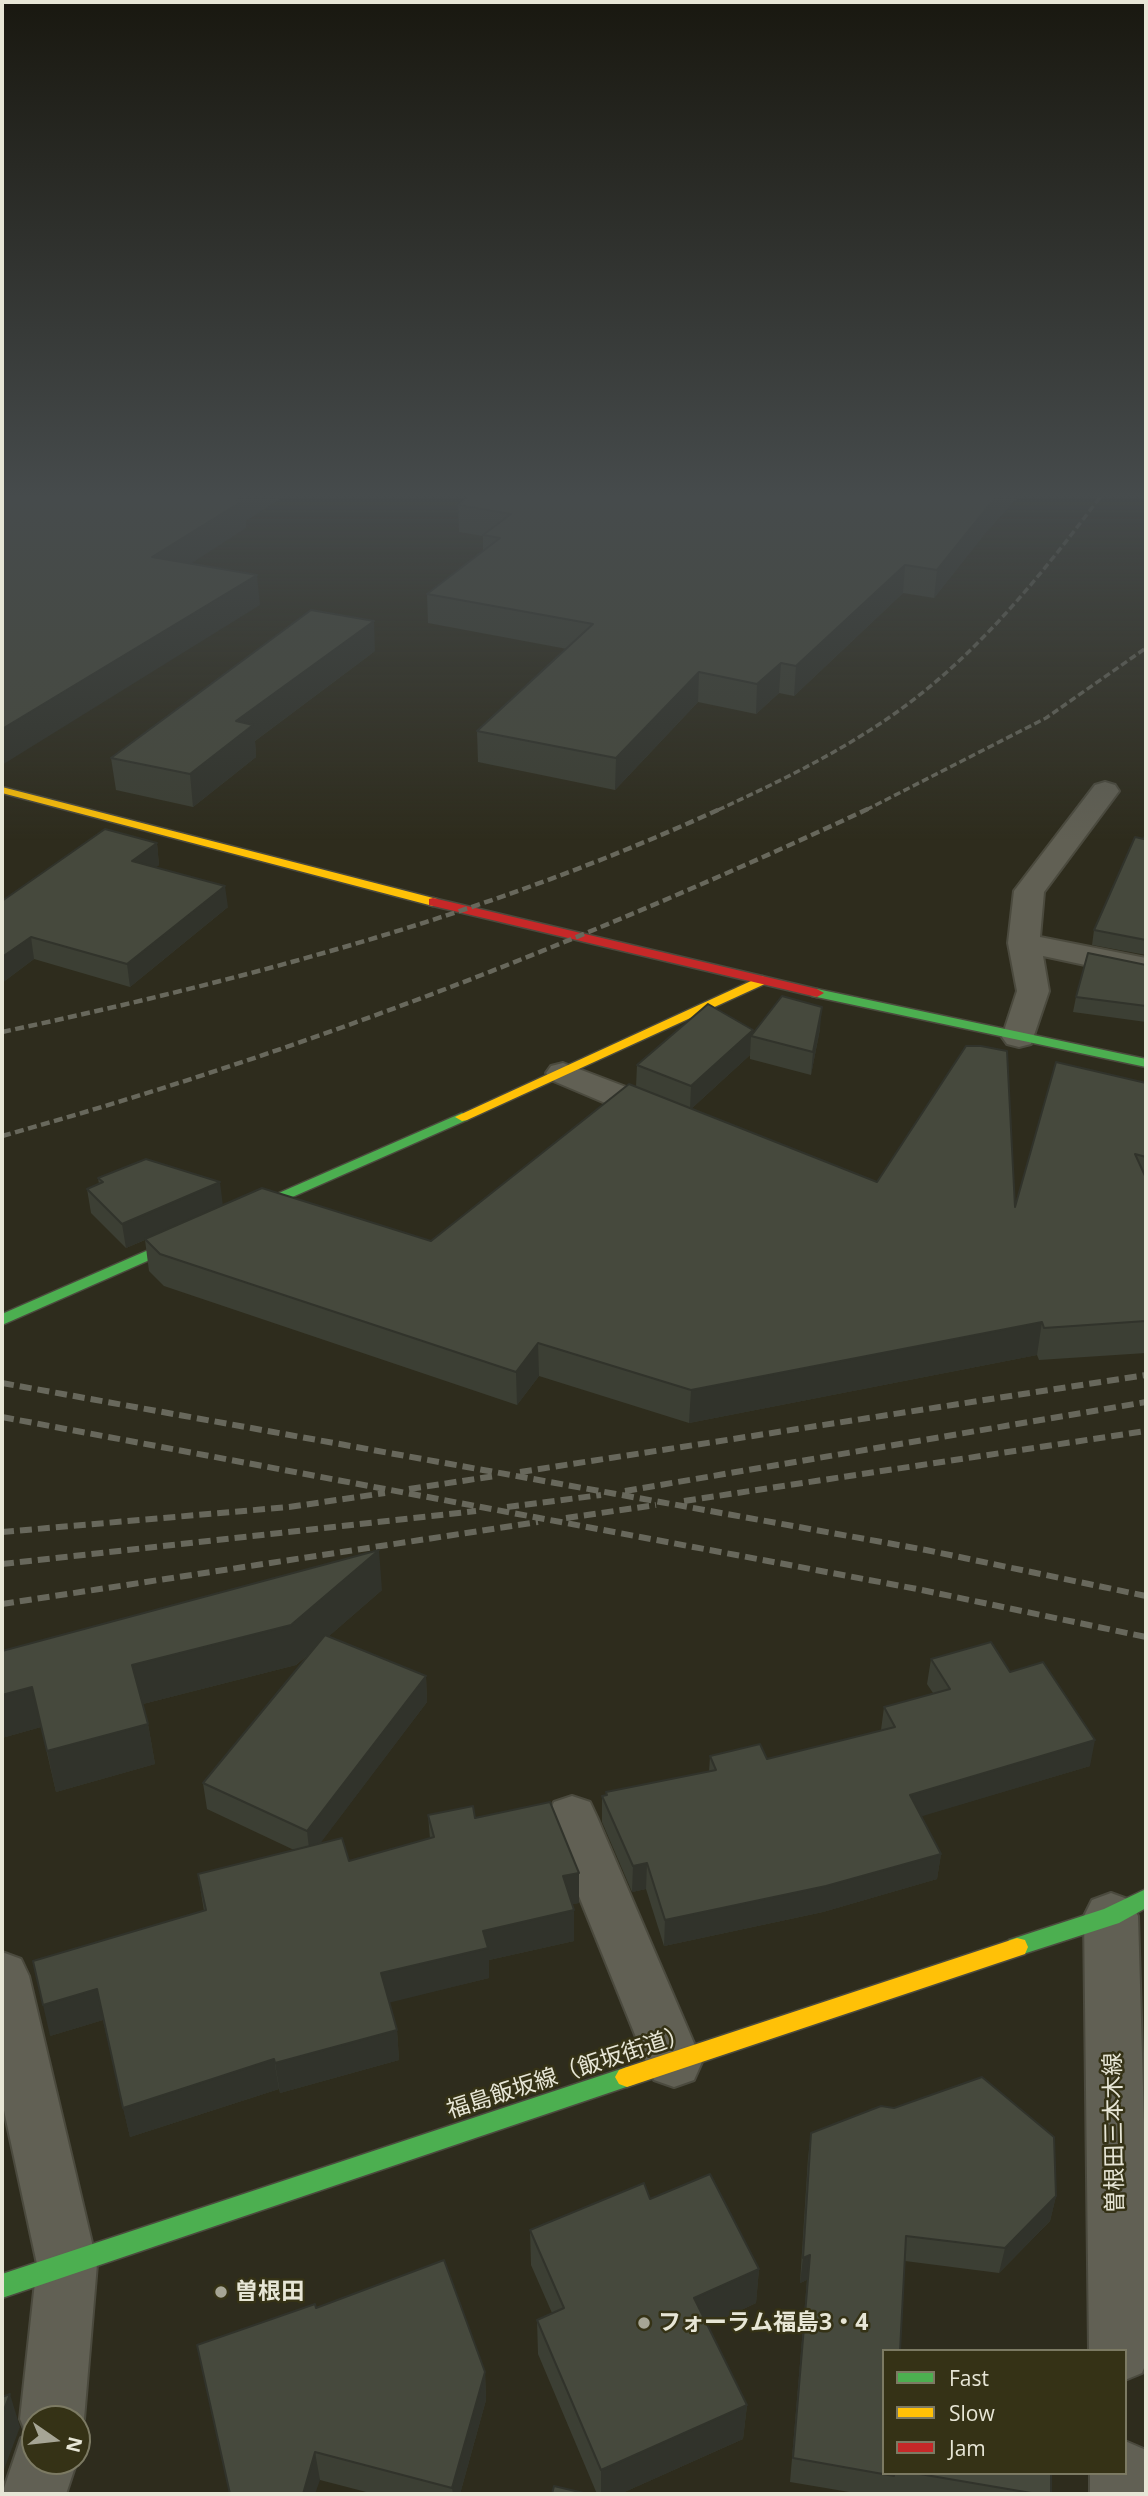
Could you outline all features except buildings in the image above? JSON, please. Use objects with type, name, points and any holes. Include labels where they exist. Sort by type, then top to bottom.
[{"type":"street","points":[[2,790],[354,881],[762,980],[1146,1063]]},
{"type":"street","points":[[1019,1037],[1033,991],[1024,943],[1029,891],[1105,791]]},
{"type":"street","points":[[1024,943],[1146,968]]},
{"type":"street","points":[[2,1320],[563,1073],[762,980]]},
{"type":"street","points":[[563,1073],[690,1124]]},
{"type":"street","points":[[572,1817],[674,2062]]},
{"type":"street","name":"福島飯坂線（飯坂街道）","points":[[2,2286],[1128,1907]]},
{"type":"street","name":"曽根田三本木線","points":[[1120,2349],[1131,2146],[1128,1907]]},
{"type":"street","points":[[2,1976],[67,2264],[53,2405]]},
{"type":"street","points":[[33,2494],[39,2475]]},
{"type":"street","points":[[1123,2475],[1123,2494]]},
{"type":"railway","points":[[718,810],[795,773],[894,714],[944,675],[1009,608]]},
{"type":"railway","points":[[869,808],[1046,718],[1146,648]]},
{"type":"railway","points":[[2,1032],[186,990],[368,940],[547,880],[722,808]]},
{"type":"railway","points":[[2,1136],[224,1068],[443,990],[658,903],[869,808]]},
{"type":"railway","points":[[520,1472],[1146,1375]]},
{"type":"railway","points":[[2,1383],[926,1550],[1146,1596]]},
{"type":"railway","points":[[625,1491],[1146,1402]]},
{"type":"railway","points":[[2,1417],[917,1589],[1146,1637]]},
{"type":"railway","points":[[684,1501],[1146,1431]]},
{"type":"railway","points":[[409,1489],[495,1476]]},
{"type":"railway","points":[[2,1532],[289,1507],[385,1493]]},
{"type":"railway","points":[[507,1507],[601,1495]]},
{"type":"railway","points":[[566,1518],[656,1505]]},
{"type":"railway","points":[[2,1564],[476,1511]]},
{"type":"railway","points":[[2,1604],[538,1522]]},
{"type":"traffic: fast","points":[[817,993],[1146,1063]]},
{"type":"traffic: fast","points":[[2,1320],[462,1117]]},
{"type":"traffic: fast","points":[[1017,1947],[1111,1916],[1146,1898]]},
{"type":"traffic: fast","points":[[2,2286],[627,2077]]},
{"type":"traffic: slow","points":[[2,790],[433,902]]},
{"type":"traffic: slow","points":[[462,1117],[762,980]]},
{"type":"traffic: slow","points":[[627,2077],[1017,1947]]},
{"type":"traffic: jam","points":[[433,902],[817,993]]},
{"type":"place","name":"曽根田","points":[[221,2292]]},
{"type":"place","name":"フォーラム福島3・4","points":[[644,2323]]}]
